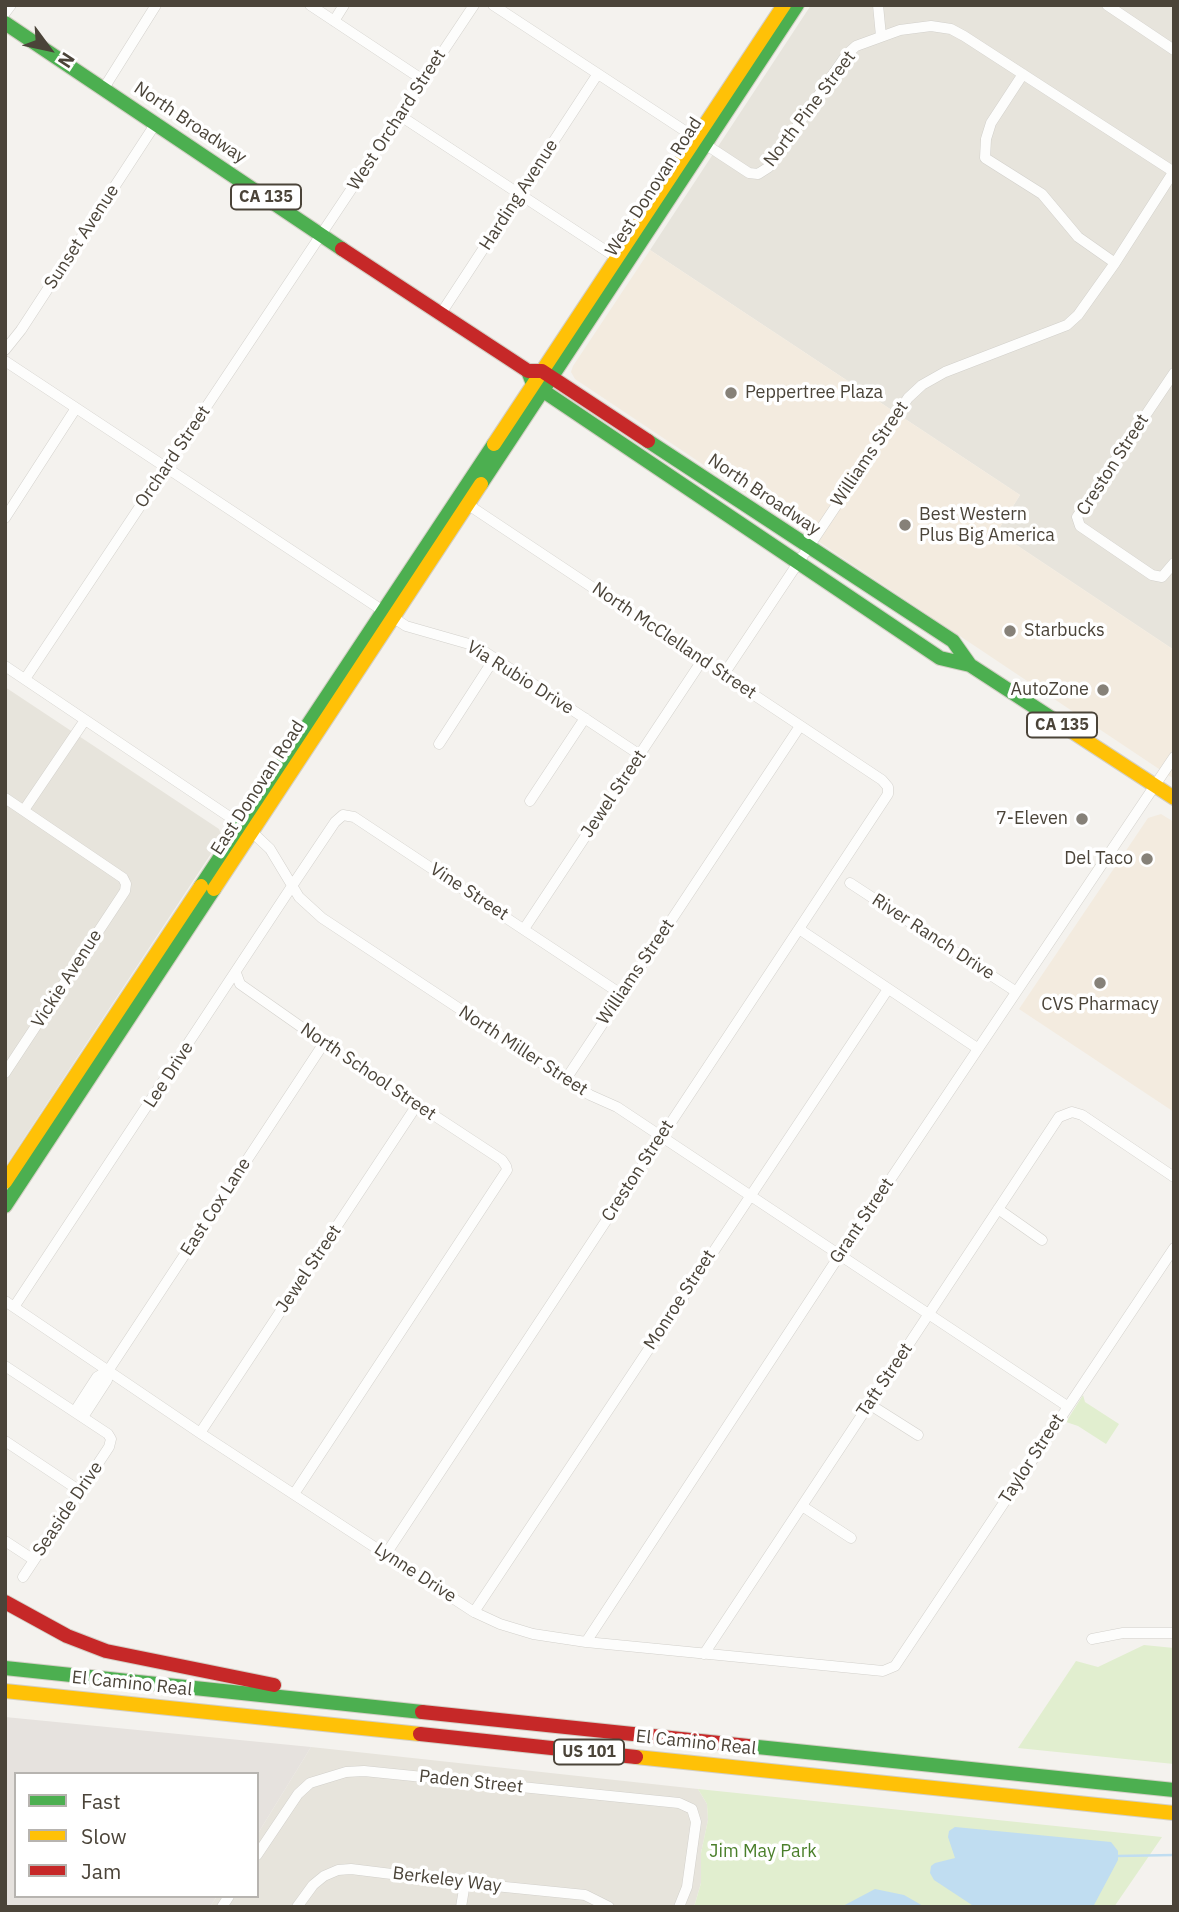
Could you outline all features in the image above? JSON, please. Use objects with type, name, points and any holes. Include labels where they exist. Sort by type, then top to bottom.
[{"type":"main road","name":"West Donovan Road","points":[[700,142],[784,5]]},
{"type":"main road","name":"West Donovan Road","points":[[540,378],[700,142],[797,5]]},
{"type":"main road","name":"North Broadway","points":[[5,23],[440,315],[953,641],[970,665]]},
{"type":"main road","name":"North Broadway","points":[[540,378],[798,562],[940,658],[970,665],[1174,798]]},
{"type":"main road","name":"East Donovan Road","points":[[5,1206],[247,828],[463,502],[540,378]]},
{"type":"main road","name":"East Donovan Road","points":[[5,1182],[247,828]]},
{"type":"main road","points":[[5,1602],[67,1636],[106,1651],[276,1685],[321,1700]]},
{"type":"main road","name":"El Camino Real","points":[[5,1668],[1174,1790]]},
{"type":"main road","name":"El Camino Real","points":[[5,1690],[1174,1813]]},
{"type":"street","points":[[5,13],[10,5]]},
{"type":"street","points":[[104,88],[156,5]]},
{"type":"street","points":[[310,5],[423,80]]},
{"type":"street","points":[[334,21],[344,5]]},
{"type":"street","name":"West Orchard Street","points":[[322,235],[474,5]]},
{"type":"street","name":"North Pine Street","points":[[493,5],[749,173],[763,172],[769,167],[847,54],[863,42],[900,30],[941,27],[964,36],[1174,172]]},
{"type":"street","points":[[878,5],[881,36]]},
{"type":"street","points":[[1107,5],[1174,50]]},
{"type":"street","points":[[1023,74],[990,123],[985,158],[1042,194],[1078,237],[1115,263]]},
{"type":"street","name":"Harding Avenue","points":[[440,315],[597,75]]},
{"type":"street","points":[[399,115],[621,261]]},
{"type":"street","name":"Sunset Avenue","points":[[5,350],[21,330],[156,123]]},
{"type":"street","name":"Williams Street","points":[[724,674],[912,393],[945,372],[1067,325],[1078,316],[1174,172]]},
{"type":"street","name":"Orchard Street","points":[[25,679],[322,235]]},
{"type":"street","points":[[5,361],[388,614]]},
{"type":"street","name":"Creston Street","points":[[1174,373],[1077,517],[1077,522],[1152,575],[1162,577],[1174,563]]},
{"type":"street","points":[[5,518],[76,408]]},
{"type":"street","name":"North McClelland Street","points":[[463,502],[703,659],[882,780],[888,788]]},
{"type":"street","name":"Via Rubio Drive","points":[[388,614],[406,626],[476,646],[640,755]]},
{"type":"street","points":[[439,744],[494,659]]},
{"type":"street","name":"Jewel Street","points":[[524,929],[703,659]]},
{"type":"street","name":"North Miller Street","points":[[5,666],[247,828],[270,849],[299,897],[322,918],[590,1095],[617,1107],[1067,1406]]},
{"type":"street","points":[[530,801],[585,718]]},
{"type":"street","points":[[5,798],[23,810],[85,720]]},
{"type":"street","name":"Williams Street","points":[[566,1079],[800,726]]},
{"type":"street","name":"Grant Street","points":[[586,1642],[839,1255],[1174,757]]},
{"type":"street","name":"Creston Street","points":[[386,1554],[887,798],[888,788]]},
{"type":"street","name":"Vickie Avenue","points":[[5,1073],[125,891],[126,884],[123,878],[23,810]]},
{"type":"street","name":"Vine Street","points":[[321,842],[343,815],[354,817],[621,994]]},
{"type":"street","name":"Lee Drive","points":[[10,1304],[236,973],[321,842]]},
{"type":"street","name":"River Ranch Drive","points":[[850,883],[1015,992]]},
{"type":"street","points":[[799,929],[977,1048]]},
{"type":"street","name":"North School Street","points":[[236,973],[240,984],[324,1043],[502,1160],[507,1170],[294,1494]]},
{"type":"street","name":"Monroe Street","points":[[474,1612],[888,989]]},
{"type":"street","name":"East Cox Lane","points":[[79,1414],[107,1380],[108,1371],[324,1043]]},
{"type":"street","name":"Jewel Street","points":[[200,1433],[417,1105]]},
{"type":"street","name":"Taft Street","points":[[704,1654],[1059,1117],[1072,1112],[1082,1115],[1174,1177]]},
{"type":"street","points":[[998,1209],[1042,1240]]},
{"type":"street","name":"Taylor Street","points":[[890,1670],[1174,1248]]},
{"type":"street","name":"Lynne Drive","points":[[10,1304],[200,1433],[474,1612],[500,1624],[533,1634],[586,1642],[890,1670]]},
{"type":"street","points":[[5,1366],[79,1414]]},
{"type":"street","points":[[869,1404],[918,1436]]},
{"type":"street","name":"Seaside Drive","points":[[23,1577],[109,1447],[111,1441],[108,1434],[79,1414]]},
{"type":"street","points":[[5,1441],[80,1491]]},
{"type":"street","points":[[802,1506],[851,1538]]},
{"type":"street","points":[[5,1541],[34,1560]]},
{"type":"street","points":[[1092,1639],[1123,1633],[1173,1633],[1174,1626]]},
{"type":"street","name":"Paden Street","points":[[259,1851],[298,1794],[310,1783],[345,1772],[679,1803],[692,1809],[695,1816],[687,1887],[679,1907]]},
{"type":"street","name":"Berkeley Way","points":[[297,1907],[313,1885],[324,1876],[338,1870],[351,1869],[586,1895],[609,1907]]},
{"type":"street","points":[[461,1907],[465,1883]]},
{"type":"shaded area","points":[[811,5],[1174,5],[1174,650],[997,532],[1020,495],[650,250]]},
{"type":"shaded area","points":[[650,250],[1020,495],[997,532],[1174,650],[1174,779],[575,379],[571,372],[573,366]]},
{"type":"shaded area","points":[[5,687],[219,829],[222,837],[5,1167]]},
{"type":"shaded area","points":[[1161,814],[1174,822],[1174,1112],[1019,1009],[1148,818]]},
{"type":"shaded area","points":[[5,1717],[311,1747],[259,1832],[259,1772],[14,1772],[14,1898],[216,1898],[210,1907],[5,1907]]},
{"type":"shaded area","points":[[311,1747],[698,1789],[707,1804],[708,1820],[701,1853],[701,1883],[694,1907],[210,1907],[216,1898],[259,1898],[259,1832]]},
{"type":"green space","points":[[1083,1395],[1085,1402],[1119,1424],[1106,1444],[1078,1426],[1066,1422]]},
{"type":"green space","points":[[1144,1645],[1174,1648],[1174,1764],[1018,1748],[1076,1661],[1098,1667]]},
{"type":"green space","name":"Jim May Park","points":[[698,1789],[1162,1837],[1114,1907],[694,1907],[701,1883],[701,1853],[708,1820],[707,1804]]},
{"type":"water","points":[[955,1827],[1111,1842],[1118,1851],[1118,1860],[1093,1907],[975,1907],[934,1880],[930,1873],[931,1866],[935,1863],[955,1858],[948,1837],[949,1831]]},
{"type":"water","points":[[875,1889],[904,1895],[925,1907],[841,1907]]},
{"type":"waterway","points":[[1118,1856],[1174,1855]]},
{"type":"traffic: fast","points":[[481,484],[797,5]]},
{"type":"traffic: fast","points":[[5,23],[342,249]]},
{"type":"traffic: fast","points":[[528,371],[533,384],[940,658],[970,665],[1059,723]]},
{"type":"traffic: fast","points":[[648,441],[953,641],[970,665]]},
{"type":"traffic: fast","points":[[201,886],[494,444]]},
{"type":"traffic: fast","points":[[5,1206],[214,889]]},
{"type":"traffic: fast","points":[[5,1668],[422,1712]]},
{"type":"traffic: fast","points":[[748,1746],[1174,1790]]},
{"type":"traffic: slow","points":[[494,444],[784,5]]},
{"type":"traffic: slow","points":[[214,889],[481,484]]},
{"type":"traffic: slow","points":[[1059,723],[1174,798]]},
{"type":"traffic: slow","points":[[5,1182],[201,886]]},
{"type":"traffic: slow","points":[[5,1691],[420,1734]]},
{"type":"traffic: slow","points":[[636,1757],[1174,1813]]},
{"type":"traffic: jam","points":[[342,249],[528,371],[542,371],[648,441]]},
{"type":"traffic: jam","points":[[5,1602],[67,1636],[106,1651],[274,1685]]},
{"type":"traffic: jam","points":[[422,1712],[748,1746]]},
{"type":"traffic: jam","points":[[420,1734],[636,1757]]},
{"type":"place","name":"Peppertree Plaza","points":[[731,393]]},
{"type":"place","name":"Best Western Plus Big America","points":[[905,525]]},
{"type":"place","name":"Starbucks","points":[[1010,631]]},
{"type":"place","name":"AutoZone","points":[[1103,690]]},
{"type":"place","name":"7-Eleven","points":[[1082,819]]},
{"type":"place","name":"Del Taco","points":[[1147,859]]},
{"type":"place","name":"CVS Pharmacy","points":[[1100,983]]}]
